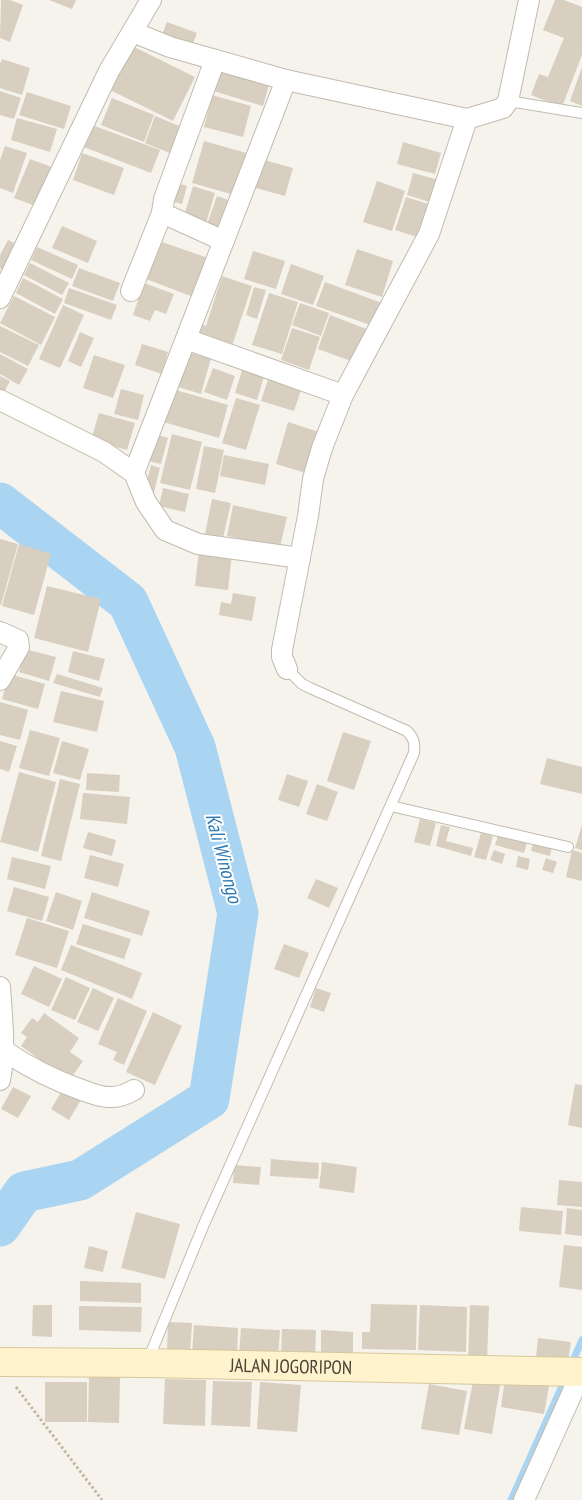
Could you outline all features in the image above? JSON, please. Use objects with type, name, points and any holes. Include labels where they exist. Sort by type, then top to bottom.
[{"type":"street","points":[[0,298],[109,71],[151,0]]},
{"type":"street","points":[[133,32],[170,47],[286,80],[474,116],[505,104],[529,0]]},
{"type":"street","points":[[131,291],[162,213],[164,199],[215,60]]},
{"type":"street","points":[[134,473],[286,80]]},
{"type":"street","points":[[287,669],[282,657],[282,650],[313,480],[322,448],[343,395],[429,234],[474,116]]},
{"type":"street","points":[[162,213],[224,241]]},
{"type":"street","points":[[186,338],[343,395]]},
{"type":"street","points":[[0,400],[104,452],[134,473],[146,502],[165,530],[198,544],[300,558]]},
{"type":"street","points":[[0,632],[18,640],[19,647],[0,680]]},
{"type":"street","points":[[0,987],[3,1050],[0,1080]]},
{"type":"street","points":[[3,1050],[33,1070],[57,1082],[95,1095],[110,1098],[134,1090]]},
{"type":"street","name":"JALAN JOGORIPON","points":[[6,1372],[147,1363],[575,1372]]},
{"type":"street","points":[[524,1500],[575,1372]]},
{"type":"lane","points":[[505,104],[582,113]]},
{"type":"lane","points":[[147,1363],[204,1224],[414,753],[415,745],[413,738],[407,731],[302,684],[287,669]]},
{"type":"lane","points":[[391,806],[568,847]]},
{"type":"path","points":[[6,1372],[102,1500]]},
{"type":"building","points":[[1,0],[10,0],[23,5],[10,42],[0,38]]},
{"type":"building","points":[[49,0],[76,0],[72,9]]},
{"type":"building","points":[[555,0],[564,0],[582,7],[582,55],[562,107],[531,95],[539,74],[548,77],[564,38],[543,30]]},
{"type":"building","points":[[167,22],[197,33],[191,48],[161,37]]},
{"type":"building","points":[[130,45],[195,77],[173,121],[108,89]]},
{"type":"building","points":[[2,59],[30,68],[22,95],[0,88],[0,64]]},
{"type":"building","points":[[582,67],[582,106],[570,101]]},
{"type":"building","points":[[216,69],[269,85],[263,106],[210,90]]},
{"type":"building","points":[[0,91],[21,98],[14,119],[0,115]]},
{"type":"building","points":[[27,92],[71,106],[64,129],[19,115]]},
{"type":"building","points":[[212,95],[251,106],[243,137],[204,127]]},
{"type":"building","points":[[112,98],[154,115],[144,142],[101,125]]},
{"type":"building","points":[[155,116],[182,127],[172,154],[145,143]]},
{"type":"building","points":[[17,118],[57,129],[50,152],[11,140]]},
{"type":"building","points":[[92,125],[160,150],[151,173],[84,147]]},
{"type":"building","points":[[204,141],[250,154],[238,196],[192,183]]},
{"type":"building","points":[[403,142],[441,153],[435,174],[397,164]]},
{"type":"building","points":[[5,146],[27,153],[13,193],[0,188],[0,160]]},
{"type":"building","points":[[82,153],[124,168],[114,195],[73,180]]},
{"type":"building","points":[[257,158],[293,168],[285,196],[249,186]]},
{"type":"building","points":[[30,159],[57,169],[41,208],[14,198]]},
{"type":"building","points":[[413,173],[439,180],[433,203],[407,195]]},
{"type":"building","points":[[377,181],[405,191],[392,231],[363,222]]},
{"type":"building","points":[[176,183],[187,186],[182,204],[171,201]]},
{"type":"building","points":[[193,186],[215,193],[205,226],[183,219]]},
{"type":"building","points":[[217,196],[234,202],[223,236],[205,230]]},
{"type":"building","points":[[406,197],[428,204],[417,237],[395,230]]},
{"type":"building","points":[[62,226],[97,241],[88,263],[52,248]]},
{"type":"building","points":[[8,240],[20,246],[7,272],[0,268],[0,255]]},
{"type":"building","points":[[159,241],[211,259],[196,298],[146,279]]},
{"type":"building","points":[[37,247],[78,265],[72,279],[31,260]]},
{"type":"building","points":[[357,249],[393,261],[382,297],[345,285]]},
{"type":"building","points":[[253,251],[285,261],[276,289],[244,279]]},
{"type":"building","points":[[30,263],[69,283],[62,295],[24,275]]},
{"type":"building","points":[[291,264],[324,276],[313,305],[281,294]]},
{"type":"building","points":[[79,268],[120,283],[113,301],[72,286]]},
{"type":"building","points":[[222,276],[252,286],[231,349],[192,336],[197,322],[206,326]]},
{"type":"building","points":[[23,278],[63,299],[55,314],[16,293]]},
{"type":"building","points":[[325,282],[382,303],[373,326],[316,306]]},
{"type":"building","points":[[144,283],[174,294],[166,314],[155,310],[150,321],[133,315]]},
{"type":"building","points":[[254,287],[266,290],[257,319],[246,315]]},
{"type":"building","points":[[69,288],[117,305],[111,320],[64,303]]},
{"type":"building","points":[[269,293],[298,302],[282,354],[252,345]]},
{"type":"building","points":[[14,296],[55,317],[41,345],[0,323]]},
{"type":"building","points":[[300,303],[329,313],[321,336],[292,325]]},
{"type":"building","points":[[63,305],[84,315],[60,368],[39,359]]},
{"type":"building","points":[[330,315],[369,330],[356,363],[318,349]]},
{"type":"building","points":[[0,326],[39,345],[28,366],[0,352]]},
{"type":"building","points":[[292,328],[320,337],[309,370],[281,360]]},
{"type":"building","points":[[80,332],[94,338],[81,367],[68,361]]},
{"type":"building","points":[[142,344],[168,352],[162,374],[135,365]]},
{"type":"building","points":[[188,352],[211,358],[201,394],[178,387]]},
{"type":"building","points":[[0,354],[28,369],[19,385],[0,374]]},
{"type":"building","points":[[94,355],[125,365],[113,398],[83,388]]},
{"type":"building","points":[[243,367],[265,373],[257,400],[235,393]]},
{"type":"building","points":[[213,368],[235,376],[227,400],[204,392]]},
{"type":"building","points":[[270,373],[303,384],[294,411],[261,401]]},
{"type":"building","points":[[0,376],[10,381],[0,400]]},
{"type":"building","points":[[169,388],[228,405],[219,438],[160,421]]},
{"type":"building","points":[[121,389],[144,395],[138,420],[114,414]]},
{"type":"building","points":[[236,398],[260,405],[246,450],[222,443]]},
{"type":"building","points":[[99,413],[135,423],[127,450],[91,440]]},
{"type":"building","points":[[288,422],[319,432],[306,473],[276,464]]},
{"type":"building","points":[[155,434],[168,438],[161,464],[148,461]]},
{"type":"building","points":[[172,434],[202,442],[190,490],[160,483]]},
{"type":"building","points":[[204,446],[224,450],[215,493],[196,489]]},
{"type":"building","points":[[224,455],[269,464],[265,485],[220,476]]},
{"type":"building","points":[[151,465],[160,468],[154,492],[145,489]]},
{"type":"building","points":[[163,488],[189,494],[185,512],[159,506]]},
{"type":"building","points":[[212,499],[231,503],[223,538],[205,534]]},
{"type":"building","points":[[233,505],[287,517],[280,547],[227,536]]},
{"type":"building","points":[[0,539],[18,544],[1,605],[0,605]]},
{"type":"building","points":[[19,544],[51,554],[34,615],[2,606]]},
{"type":"building","points":[[199,549],[232,553],[228,590],[195,586]]},
{"type":"building","points":[[47,586],[101,599],[88,652],[34,638]]},
{"type":"building","points":[[233,593],[256,597],[252,621],[219,615],[221,602],[231,604]]},
{"type":"building","points":[[25,649],[56,657],[49,681],[19,672]]},
{"type":"building","points":[[73,651],[105,659],[99,681],[68,672]]},
{"type":"building","points":[[9,674],[45,684],[38,709],[2,699]]},
{"type":"building","points":[[57,674],[103,688],[100,697],[53,683]]},
{"type":"building","points":[[61,691],[104,701],[97,732],[53,722]]},
{"type":"building","points":[[0,702],[28,710],[20,740],[0,735]]},
{"type":"building","points":[[30,730],[60,738],[49,776],[19,768]]},
{"type":"building","points":[[343,732],[371,741],[354,790],[327,781]]},
{"type":"building","points":[[0,741],[17,746],[9,772],[0,769]]},
{"type":"building","points":[[62,741],[89,749],[80,780],[53,773]]},
{"type":"building","points":[[547,758],[582,767],[582,794],[540,784]]},
{"type":"building","points":[[19,772],[56,782],[38,852],[0,842]]},
{"type":"building","points":[[87,773],[120,775],[119,792],[86,790]]},
{"type":"building","points":[[287,774],[308,781],[299,807],[278,800]]},
{"type":"building","points":[[60,779],[80,784],[61,861],[41,856]]},
{"type":"building","points":[[317,784],[338,792],[327,821],[306,814]]},
{"type":"building","points":[[83,793],[130,797],[127,824],[80,819]]},
{"type":"building","points":[[420,819],[436,823],[430,846],[414,842]]},
{"type":"building","points":[[441,825],[450,827],[446,841],[473,848],[471,856],[436,846]]},
{"type":"building","points":[[582,825],[582,850],[575,848]]},
{"type":"building","points":[[88,832],[116,840],[112,856],[83,848]]},
{"type":"building","points":[[481,833],[493,836],[486,860],[474,857]]},
{"type":"building","points":[[498,836],[527,843],[524,853],[495,845]]},
{"type":"building","points":[[533,843],[552,847],[550,856],[531,851]]},
{"type":"building","points":[[494,850],[505,854],[502,864],[490,860]]},
{"type":"building","points":[[572,850],[582,853],[582,881],[566,877]]},
{"type":"building","points":[[90,855],[124,864],[118,887],[84,878]]},
{"type":"building","points":[[518,856],[530,859],[528,870],[516,867]]},
{"type":"building","points":[[12,857],[51,866],[45,889],[7,879]]},
{"type":"building","points":[[546,858],[557,862],[553,873],[542,870]]},
{"type":"building","points":[[316,879],[338,888],[329,908],[307,898]]},
{"type":"building","points":[[14,887],[49,897],[42,921],[7,911]]},
{"type":"building","points":[[56,892],[82,901],[73,930],[46,921]]},
{"type":"building","points":[[92,892],[150,911],[142,936],[84,918]]},
{"type":"building","points":[[27,918],[69,931],[57,968],[15,955]]},
{"type":"building","points":[[83,924],[131,939],[124,959],[76,944]]},
{"type":"building","points":[[284,944],[309,953],[299,978],[274,969]]},
{"type":"building","points":[[71,945],[142,973],[132,999],[61,970]]},
{"type":"building","points":[[34,966],[62,979],[49,1007],[21,994]]},
{"type":"building","points":[[66,977],[90,988],[75,1020],[51,1010]]},
{"type":"building","points":[[93,988],[114,998],[98,1031],[77,1022]]},
{"type":"building","points":[[316,988],[331,993],[324,1012],[310,1007]]},
{"type":"building","points":[[118,998],[147,1011],[124,1065],[113,1060],[117,1052],[98,1044]]},
{"type":"building","points":[[153,1012],[182,1026],[155,1085],[126,1072]]},
{"type":"building","points":[[44,1013],[79,1038],[70,1052],[83,1061],[69,1081],[21,1046],[27,1037],[21,1033],[32,1018],[38,1022]]},
{"type":"building","points":[[575,1084],[582,1085],[582,1128],[568,1125]]},
{"type":"building","points":[[13,1087],[31,1096],[18,1118],[1,1109]]},
{"type":"building","points":[[63,1089],[81,1100],[69,1120],[51,1109]]},
{"type":"building","points":[[271,1159],[319,1163],[318,1179],[270,1176]]},
{"type":"building","points":[[322,1162],[357,1167],[354,1193],[319,1188]]},
{"type":"building","points":[[234,1165],[261,1167],[259,1185],[233,1183]]},
{"type":"building","points":[[559,1180],[582,1182],[582,1207],[557,1205]]},
{"type":"building","points":[[521,1207],[563,1211],[561,1235],[519,1231]]},
{"type":"building","points":[[567,1208],[582,1210],[582,1236],[565,1234]]},
{"type":"building","points":[[136,1212],[180,1224],[165,1279],[121,1268]]},
{"type":"building","points":[[564,1245],[582,1247],[582,1290],[559,1287]]},
{"type":"building","points":[[89,1246],[108,1251],[103,1272],[84,1268]]},
{"type":"building","points":[[80,1281],[141,1283],[141,1303],[80,1301]]},
{"type":"building","points":[[371,1304],[417,1305],[416,1350],[362,1349],[362,1332],[370,1332]]},
{"type":"building","points":[[33,1305],[52,1305],[52,1337],[32,1336]]},
{"type":"building","points":[[420,1305],[467,1307],[466,1352],[418,1350]]},
{"type":"building","points":[[470,1305],[489,1306],[487,1362],[468,1361]]},
{"type":"building","points":[[79,1306],[142,1307],[141,1332],[79,1330]]},
{"type":"building","points":[[168,1322],[192,1323],[190,1354],[167,1352]]},
{"type":"building","points":[[194,1325],[238,1328],[237,1355],[192,1353]]},
{"type":"building","points":[[241,1328],[280,1330],[278,1357],[239,1355]]},
{"type":"building","points":[[282,1329],[316,1330],[315,1358],[281,1357]]},
{"type":"building","points":[[321,1330],[353,1332],[353,1355],[321,1354]]},
{"type":"building","points":[[538,1338],[571,1342],[568,1361],[536,1357]]},
{"type":"building","points":[[89,1375],[120,1376],[119,1423],[88,1422]]},
{"type":"building","points":[[474,1376],[501,1381],[492,1434],[464,1429]]},
{"type":"building","points":[[505,1378],[549,1386],[544,1414],[501,1407]]},
{"type":"building","points":[[165,1379],[206,1380],[205,1426],[163,1424]]},
{"type":"building","points":[[213,1381],[252,1382],[250,1427],[211,1425]]},
{"type":"building","points":[[45,1382],[87,1382],[87,1422],[45,1422]]},
{"type":"building","points":[[260,1382],[301,1385],[297,1432],[257,1429]]},
{"type":"building","points":[[429,1384],[467,1391],[459,1435],[421,1429]]},
{"type":"waterway","name":"Kali Winongo","points":[[0,503],[128,602],[195,747],[238,913],[209,1099],[80,1180],[24,1192],[0,1226]]},
{"type":"waterway","points":[[571,1365],[582,1340]]},
{"type":"waterway","points":[[511,1500],[566,1377]]}]
